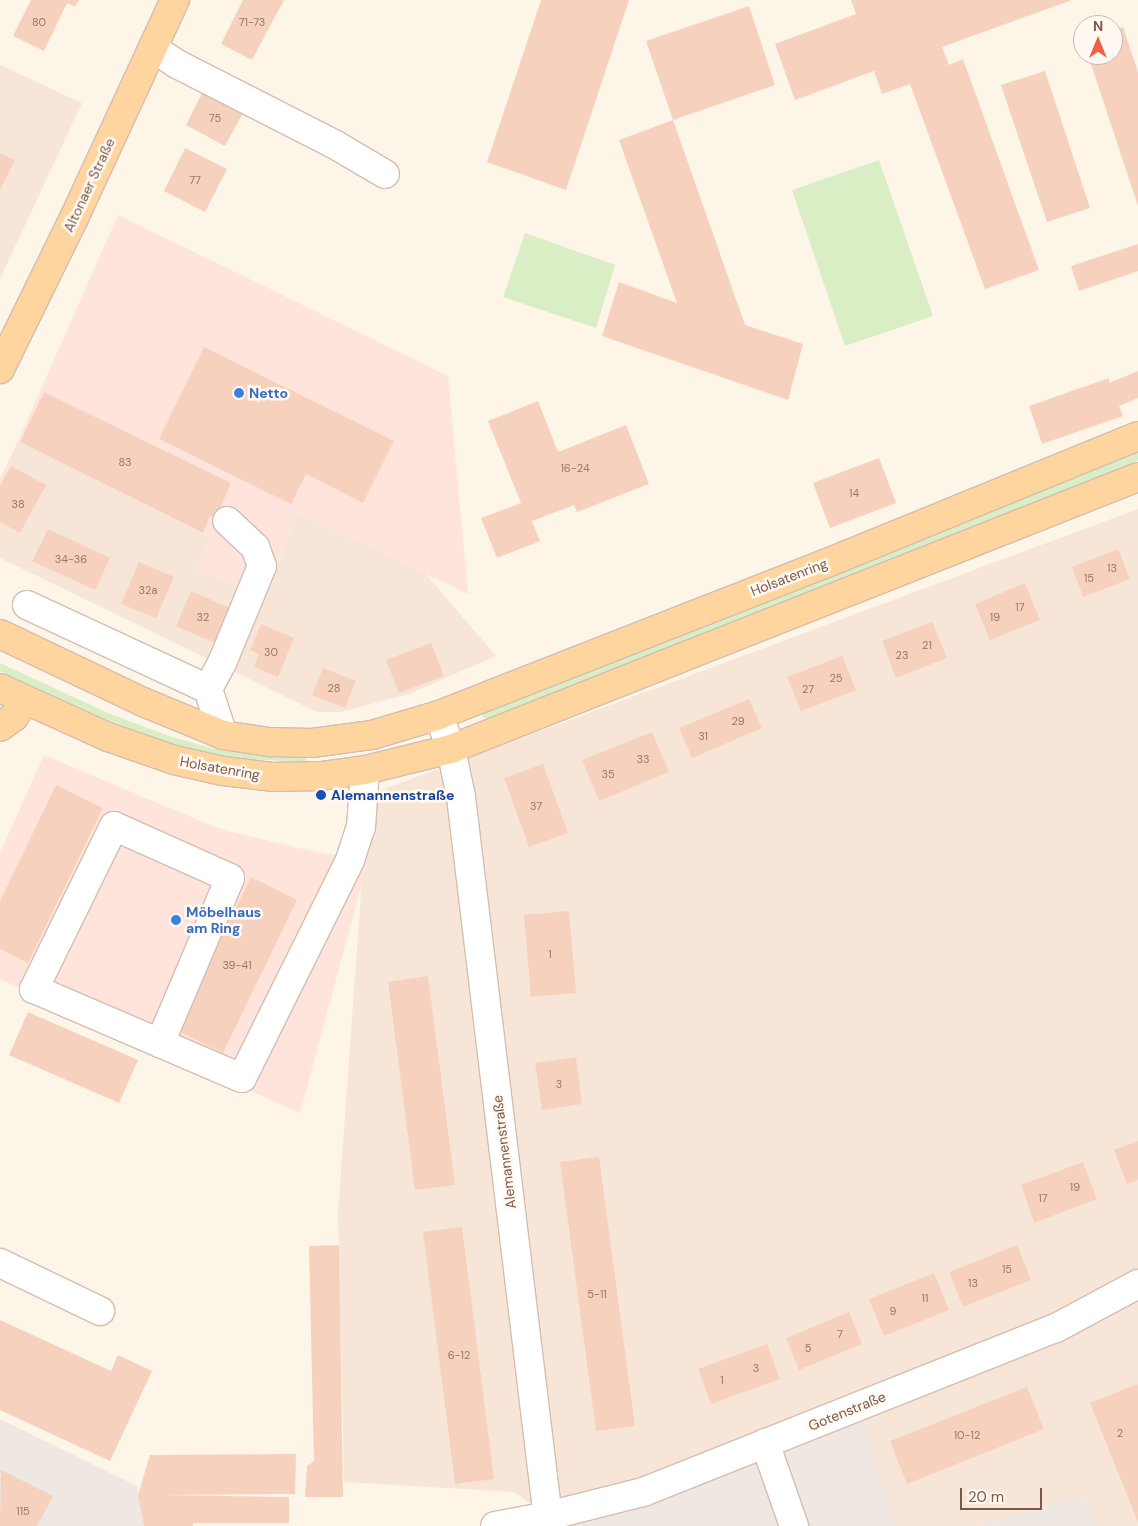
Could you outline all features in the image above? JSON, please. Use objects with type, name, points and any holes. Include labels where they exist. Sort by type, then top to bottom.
[{"type":"main road","name":"Altonaer Straße","points":[[0,369],[75,216],[175,0]]},
{"type":"main road","name":"Holsatenring","points":[[0,634],[143,702],[223,735],[269,742],[312,743],[372,735],[439,715],[826,563],[1138,436]]},
{"type":"main road","name":"Holsatenring","points":[[0,688],[108,737],[174,760],[223,772],[272,776],[321,776],[365,770],[452,749],[1138,477]]},
{"type":"main road","points":[[0,727],[14,717],[25,700]]},
{"type":"street","points":[[153,48],[177,64],[334,144],[385,174]]},
{"type":"street","points":[[223,735],[208,689],[222,663],[262,566],[252,543],[227,521]]},
{"type":"street","points":[[27,605],[208,689]]},
{"type":"street","points":[[439,715],[452,749]]},
{"type":"street","name":"Alemannenstraße","points":[[452,749],[462,807],[549,1521]]},
{"type":"street","points":[[160,1043],[230,878],[114,826],[34,989],[160,1043],[242,1078],[350,860],[361,827],[365,770]]},
{"type":"street","points":[[0,1263],[100,1311]]},
{"type":"street","name":"Gotenstraße","points":[[495,1526],[549,1521],[643,1492],[1056,1328],[1138,1284]]},
{"type":"street","points":[[765,1444],[794,1526]]},
{"type":"shaded area","points":[[0,65],[82,103],[0,279]]},
{"type":"shaded area","points":[[118,215],[448,376],[468,594],[298,513],[262,597],[196,570],[209,537],[18,441]]},
{"type":"shaded area","points":[[18,441],[210,537],[263,597],[298,513],[425,573],[496,656],[409,694],[341,712],[317,712],[0,558],[0,479]]},
{"type":"shaded area","points":[[1138,509],[1138,1526],[1098,1526],[1082,1495],[979,1526],[896,1526],[857,1406],[548,1516],[514,1492],[344,1482],[338,1213],[368,795]]},
{"type":"shaded area","name":"Möbelhaus am Ring","points":[[44,755],[217,828],[298,848],[368,861],[300,1113],[0,979],[0,853]]},
{"type":"shaded area","points":[[857,1406],[896,1526],[549,1526]]},
{"type":"shaded area","points":[[0,1419],[137,1486],[144,1526],[0,1526]]},
{"type":"shaded area","points":[[1082,1495],[1098,1526],[979,1526]]},
{"type":"green space","points":[[879,160],[933,316],[845,346],[792,190]]},
{"type":"green space","points":[[525,233],[615,265],[596,328],[503,297]]},
{"type":"green space","points":[[1138,452],[1138,461],[488,719],[482,717],[484,711]]},
{"type":"green space","points":[[0,663],[108,713],[169,736],[215,749],[306,756],[307,759],[304,762],[244,759],[213,755],[166,742],[106,719],[0,671]]},
{"type":"building","points":[[31,0],[79,0],[75,7],[67,3],[44,51],[13,36]]},
{"type":"building","points":[[243,0],[284,0],[252,60],[221,44]]},
{"type":"building","points":[[541,0],[629,0],[566,190],[487,162]]},
{"type":"building","points":[[851,0],[1072,0],[942,47],[949,65],[963,59],[1039,270],[985,289],[910,84],[882,94],[874,71],[795,100],[775,44],[856,14]]},
{"type":"building","points":[[749,6],[775,85],[673,120],[646,41]]},
{"type":"building","points":[[1123,27],[1138,72],[1138,206],[1091,65],[1123,65]]},
{"type":"building","points":[[1045,71],[1090,208],[1047,222],[1001,85]]},
{"type":"building","points":[[204,89],[244,111],[225,146],[186,125]]},
{"type":"building","points":[[673,120],[745,325],[803,344],[788,400],[602,336],[619,282],[677,303],[619,140]]},
{"type":"building","points":[[185,148],[227,169],[205,212],[164,191]]},
{"type":"building","points":[[0,153],[15,160],[0,190]]},
{"type":"building","points":[[1138,244],[1138,271],[1079,291],[1071,266]]},
{"type":"building","name":"Netto","points":[[204,347],[394,441],[363,503],[306,474],[291,504],[159,439]]},
{"type":"building","points":[[1138,371],[1138,398],[1119,406],[1123,416],[1042,444],[1029,406],[1109,378],[1109,383]]},
{"type":"building","points":[[44,392],[231,483],[216,518],[210,516],[203,533],[20,442]]},
{"type":"building","points":[[538,401],[558,452],[626,425],[649,484],[577,512],[574,505],[532,521],[540,541],[497,558],[481,518],[521,503],[488,421]]},
{"type":"building","points":[[879,458],[896,503],[830,528],[813,483]]},
{"type":"building","points":[[11,466],[46,485],[20,533],[0,522],[0,486]]},
{"type":"building","points":[[48,529],[110,558],[95,590],[32,561]]},
{"type":"building","points":[[1118,549],[1130,579],[1083,597],[1072,567]]},
{"type":"building","points":[[139,562],[174,577],[156,618],[121,604]]},
{"type":"building","points":[[1025,583],[1040,620],[990,640],[975,604]]},
{"type":"building","points":[[191,591],[230,608],[215,643],[176,626]]},
{"type":"building","points":[[932,622],[947,658],[896,678],[882,641]]},
{"type":"building","points":[[261,624],[294,638],[278,677],[254,667],[259,654],[250,650]]},
{"type":"building","points":[[431,643],[444,676],[399,693],[386,660]]},
{"type":"building","points":[[842,656],[856,690],[801,711],[787,677]]},
{"type":"building","points":[[323,668],[356,681],[345,708],[312,695]]},
{"type":"building","points":[[749,699],[762,728],[692,758],[679,728]]},
{"type":"building","points":[[652,732],[669,772],[599,801],[582,760]]},
{"type":"building","points":[[543,764],[568,833],[529,847],[504,778]]},
{"type":"building","points":[[56,785],[103,808],[28,963],[0,949],[0,901]]},
{"type":"building","points":[[251,877],[297,900],[223,1053],[176,1030]]},
{"type":"building","points":[[569,911],[576,993],[531,997],[524,915]]},
{"type":"building","points":[[428,976],[455,1185],[415,1190],[388,982]]},
{"type":"building","points":[[28,1012],[138,1060],[119,1103],[9,1055]]},
{"type":"building","points":[[576,1057],[582,1104],[542,1110],[535,1063]]},
{"type":"building","points":[[1138,1141],[1138,1180],[1127,1184],[1114,1150]]},
{"type":"building","points":[[599,1157],[635,1426],[596,1431],[560,1162]]},
{"type":"building","points":[[1083,1162],[1097,1199],[1034,1223],[1021,1185]]},
{"type":"building","points":[[462,1227],[494,1479],[455,1484],[423,1232]]},
{"type":"building","points":[[339,1245],[343,1497],[305,1497],[307,1466],[314,1461],[309,1246]]},
{"type":"building","points":[[1017,1245],[1031,1280],[963,1307],[949,1272]]},
{"type":"building","points":[[934,1273],[949,1310],[884,1336],[869,1299]]},
{"type":"building","points":[[849,1312],[862,1344],[799,1370],[786,1338]]},
{"type":"building","points":[[0,1320],[111,1371],[118,1355],[152,1371],[110,1461],[0,1410]]},
{"type":"building","points":[[767,1344],[780,1379],[711,1404],[698,1369]]},
{"type":"building","points":[[1137,1384],[1138,1386],[1138,1522],[1090,1403]]},
{"type":"building","points":[[1027,1387],[1044,1429],[907,1484],[890,1441]]},
{"type":"building","points":[[296,1454],[295,1494],[160,1495],[289,1497],[289,1523],[193,1523],[193,1526],[144,1526],[138,1495],[150,1455]]},
{"type":"building","points":[[1,1470],[53,1496],[37,1526],[0,1526]]},
{"type":"place","name":"Netto","points":[[239,393]]},
{"type":"place","name":"Alemannenstraße","points":[[321,795]]},
{"type":"place","name":"Möbelhaus am Ring","points":[[176,920]]}]
